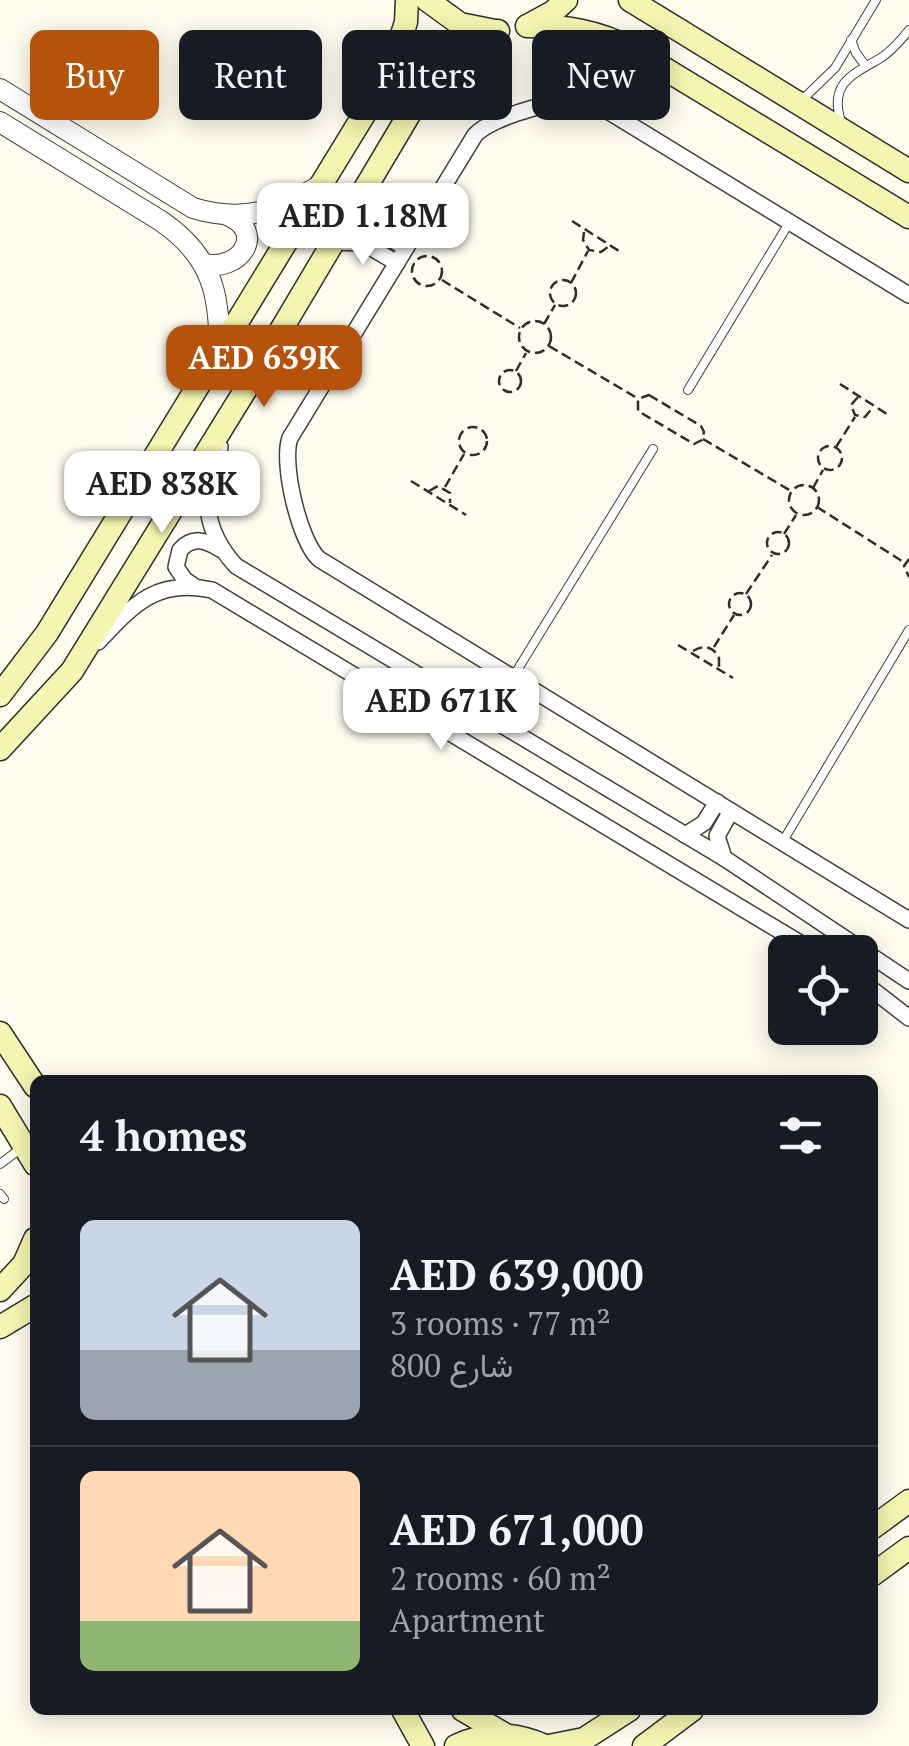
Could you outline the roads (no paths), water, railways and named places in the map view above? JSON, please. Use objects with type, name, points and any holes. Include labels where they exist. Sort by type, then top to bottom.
[{"type":"main road","points":[[0,695],[47,634],[390,72],[402,36],[407,0]]},
{"type":"main road","points":[[427,0],[460,24],[493,30]]},
{"type":"main road","points":[[527,26],[566,0]]},
{"type":"main road","points":[[630,0],[909,171]]},
{"type":"main road","points":[[504,30],[527,26],[579,29],[621,43],[909,217]]},
{"type":"main road","points":[[0,749],[72,670],[408,120]]},
{"type":"main road","points":[[0,1033],[30,1078]]},
{"type":"main road","points":[[0,1106],[29,1156]]},
{"type":"main road","points":[[0,1290],[29,1261]]},
{"type":"main road","points":[[0,1328],[30,1309]]},
{"type":"main road","points":[[878,1524],[909,1501]]},
{"type":"main road","points":[[878,1571],[909,1548]]},
{"type":"main road","points":[[406,1715],[423,1746]]},
{"type":"main road","points":[[472,1715],[504,1734]]},
{"type":"main road","points":[[456,1746],[481,1736],[504,1734],[547,1746],[584,1738],[621,1715]]},
{"type":"main road","points":[[644,1746],[685,1715]]},
{"type":"street","points":[[0,89],[194,208],[227,215],[273,210],[324,183]]},
{"type":"street","points":[[909,295],[598,105],[579,100],[497,119],[484,126],[406,248],[288,443],[287,465],[304,537],[319,558],[909,920]]},
{"type":"street","points":[[0,122],[161,221],[185,240],[204,264],[219,307],[219,354]]},
{"type":"street","points":[[364,191],[364,208],[371,223],[406,248]]},
{"type":"street","points":[[204,264],[226,264],[243,252],[247,240],[244,226],[227,215]]},
{"type":"street","points":[[334,242],[362,244],[398,263]]},
{"type":"street","points":[[248,384],[208,476],[205,499],[213,535],[236,566],[724,858],[909,980]]},
{"type":"street","points":[[224,551],[201,540],[191,540],[180,550],[176,567],[194,586],[228,598],[786,935]]},
{"type":"street","points":[[72,670],[136,602],[165,590],[194,586]]},
{"type":"street","points":[[685,835],[724,807]]},
{"type":"street","points":[[724,807],[717,836],[724,858]]},
{"type":"street","points":[[878,994],[909,1018]]},
{"type":"lane","points":[[798,104],[827,77],[876,0]]},
{"type":"lane","points":[[844,131],[838,113],[839,93],[854,72],[885,54],[909,30]]},
{"type":"lane","points":[[852,40],[865,64]]},
{"type":"lane","points":[[688,390],[790,223]]},
{"type":"lane","points":[[513,677],[653,449]]},
{"type":"lane","points":[[782,842],[909,630]]},
{"type":"lane","points":[[0,1164],[29,1156]]}]
